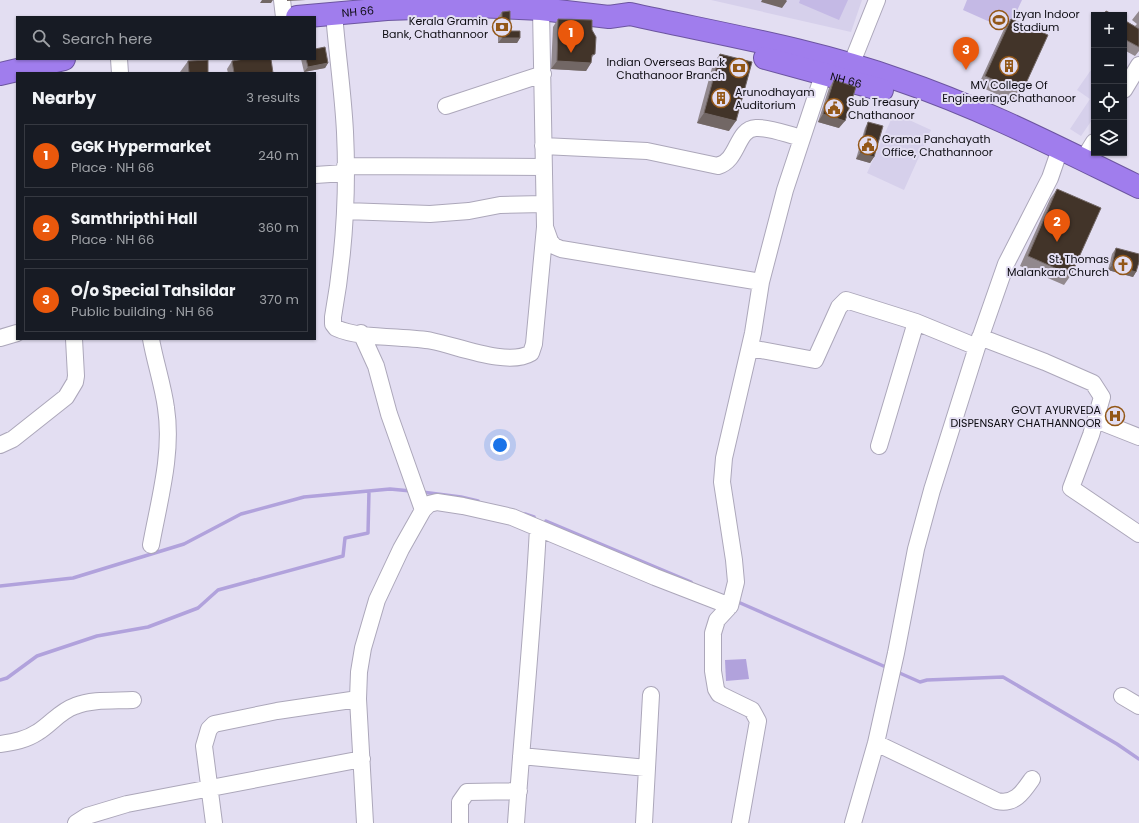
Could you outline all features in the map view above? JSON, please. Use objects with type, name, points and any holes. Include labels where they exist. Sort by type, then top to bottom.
[{"type":"highway","name":"NH 66","points":[[307,16],[443,4],[541,9],[609,17],[626,26],[776,60],[826,66],[848,72],[896,94],[1058,155],[1139,202]]},
{"type":"highway","points":[[0,74],[56,65]]},
{"type":"highway","name":"NH 66","points":[[1058,155],[1089,151],[1139,187]]},
{"type":"street","points":[[282,0],[284,16]]},
{"type":"street","points":[[848,72],[877,0]]},
{"type":"street","points":[[334,13],[345,132],[345,211],[342,269],[333,324],[341,331],[432,341],[497,356],[516,358],[531,354],[534,344],[545,227],[541,9]]},
{"type":"street","points":[[119,60],[120,72]]},
{"type":"street","points":[[1127,85],[1139,65]]},
{"type":"street","points":[[740,823],[758,721],[752,710],[719,694],[716,689],[713,671],[713,633],[717,620],[730,606],[736,582],[722,486],[723,465],[750,348],[761,282],[785,190],[826,66]]},
{"type":"street","points":[[446,106],[543,74]]},
{"type":"street","points":[[543,146],[647,152],[718,166],[729,160],[742,136],[750,129],[762,129],[802,138]]},
{"type":"street","points":[[852,823],[876,743],[896,653],[916,549],[932,490],[964,394],[979,342],[1006,264],[1050,178],[1058,155]]},
{"type":"street","points":[[316,175],[345,169],[544,167]]},
{"type":"street","points":[[345,211],[430,214],[469,211],[500,205],[544,204]]},
{"type":"street","points":[[545,227],[550,241],[554,246],[561,249],[761,282]]},
{"type":"street","points":[[750,348],[815,360],[839,307],[846,300],[1044,362],[1093,383],[1102,397],[1096,420],[1071,488],[1139,534]]},
{"type":"street","points":[[879,446],[916,322]]},
{"type":"street","points":[[0,338],[16,334]]},
{"type":"street","points":[[361,334],[376,366],[389,414],[423,510]]},
{"type":"street","points":[[0,445],[13,438],[66,397],[75,382],[76,376],[74,340]]},
{"type":"street","points":[[151,545],[162,489],[168,446],[166,408],[152,340]]},
{"type":"street","points":[[1096,420],[1139,437]]},
{"type":"street","points":[[365,823],[358,699],[359,672],[363,648],[377,600],[401,549],[423,510],[433,502],[463,506],[512,517],[655,577],[730,606]]},
{"type":"street","points":[[516,823],[534,613],[538,528]]},
{"type":"street","points":[[644,823],[652,696]]},
{"type":"street","points":[[1122,696],[1139,706]]},
{"type":"street","points":[[214,823],[204,746],[209,729],[214,724],[277,711],[358,699]]},
{"type":"street","points":[[0,744],[22,740],[38,732],[52,720],[74,706],[91,702],[133,700]]},
{"type":"street","points":[[876,743],[997,801],[1004,802],[1013,800],[1021,794],[1032,779]]},
{"type":"street","points":[[521,756],[647,768]]},
{"type":"street","points":[[76,823],[88,816],[127,804],[362,759]]},
{"type":"street","points":[[460,823],[460,802],[462,797],[467,792],[518,791]]},
{"type":"shaded area","points":[[711,0],[862,0],[851,32]]},
{"type":"shaded area","points":[[800,0],[848,0],[839,20],[799,3]]},
{"type":"shaded area","name":"Izyan Indoor Stadium","points":[[967,0],[1022,0],[1008,30],[963,10]]},
{"type":"shaded area","points":[[1091,70],[1091,121],[1081,136],[1070,129],[1090,99],[1077,90]]},
{"type":"shaded area","points":[[894,113],[931,130],[904,190],[867,173]]},
{"type":"shaded area","points":[[746,659],[749,679],[726,681],[725,660]]},
{"type":"building","points":[[510,11],[510,31],[520,31],[520,38],[502,38],[502,12]]},
{"type":"building","points":[[558,19],[592,20],[592,30],[596,37],[595,54],[592,55],[591,63],[557,61]]},
{"type":"building","name":"MV College Of Engineering,Chathanoor","points":[[1011,19],[1048,35],[1022,92],[985,76]]},
{"type":"building","points":[[1127,22],[1139,29],[1139,47],[1127,41]]},
{"type":"building","points":[[325,47],[328,63],[308,67],[306,60],[316,60],[316,49]]},
{"type":"building","name":"Arunodhayam Auditorium","points":[[720,54],[752,62],[736,121],[704,113]]},
{"type":"building","points":[[208,60],[208,72],[189,72],[188,61]]},
{"type":"building","points":[[271,60],[273,72],[234,72],[232,61]]},
{"type":"building","name":"Sub Treasury Chathanoor","points":[[834,80],[856,87],[845,121],[823,114]]},
{"type":"building","name":"Grama Panchayath Office, Chathannoor","points":[[868,122],[883,126],[874,157],[860,153]]},
{"type":"building","points":[[1057,189],[1101,208],[1071,275],[1028,256]]},
{"type":"building","points":[[1116,248],[1139,254],[1139,262],[1136,272],[1112,265]]},
{"type":"waterway","points":[[0,586],[73,578],[184,544],[241,514],[304,497],[390,489],[411,491]]},
{"type":"waterway","points":[[0,680],[7,678],[37,656],[97,636],[148,627],[198,608],[218,590],[343,556],[345,538],[368,533],[369,491]]},
{"type":"waterway","points":[[422,492],[461,497],[478,501]]},
{"type":"waterway","points":[[525,514],[534,517]]},
{"type":"waterway","points":[[546,521],[691,582]]},
{"type":"waterway","points":[[738,602],[888,668]]},
{"type":"waterway","points":[[895,671],[920,682],[927,680],[1003,677],[1117,744],[1139,759]]},
{"type":"place","name":"Izyan Indoor Stadium","points":[[999,20]]},
{"type":"place","name":"Kerala Gramin Bank, Chathannoor","points":[[502,27]]},
{"type":"place","name":"GGK Hypermarket","points":[[571,53]]},
{"type":"place","name":"MV College Of Engineering,Chathanoor","points":[[1009,66]]},
{"type":"place","name":"Indian Overseas Bank Chathanoor Branch","points":[[739,68]]},
{"type":"place","name":"O/o Special Tahsildar","points":[[966,70]]},
{"type":"place","name":"Arunodhayam Auditorium","points":[[721,98]]},
{"type":"place","name":"Sub Treasury Chathanoor","points":[[834,108]]},
{"type":"place","name":"Grama Panchayath Office, Chathannoor","points":[[868,145]]},
{"type":"place","name":"Samthripthi Hall","points":[[1057,242]]},
{"type":"place","name":"St. Thomas Malankara Church","points":[[1123,265]]},
{"type":"place","name":"GOVT AYURVEDA DISPENSARY CHATHANNOOR","points":[[1115,416]]}]
